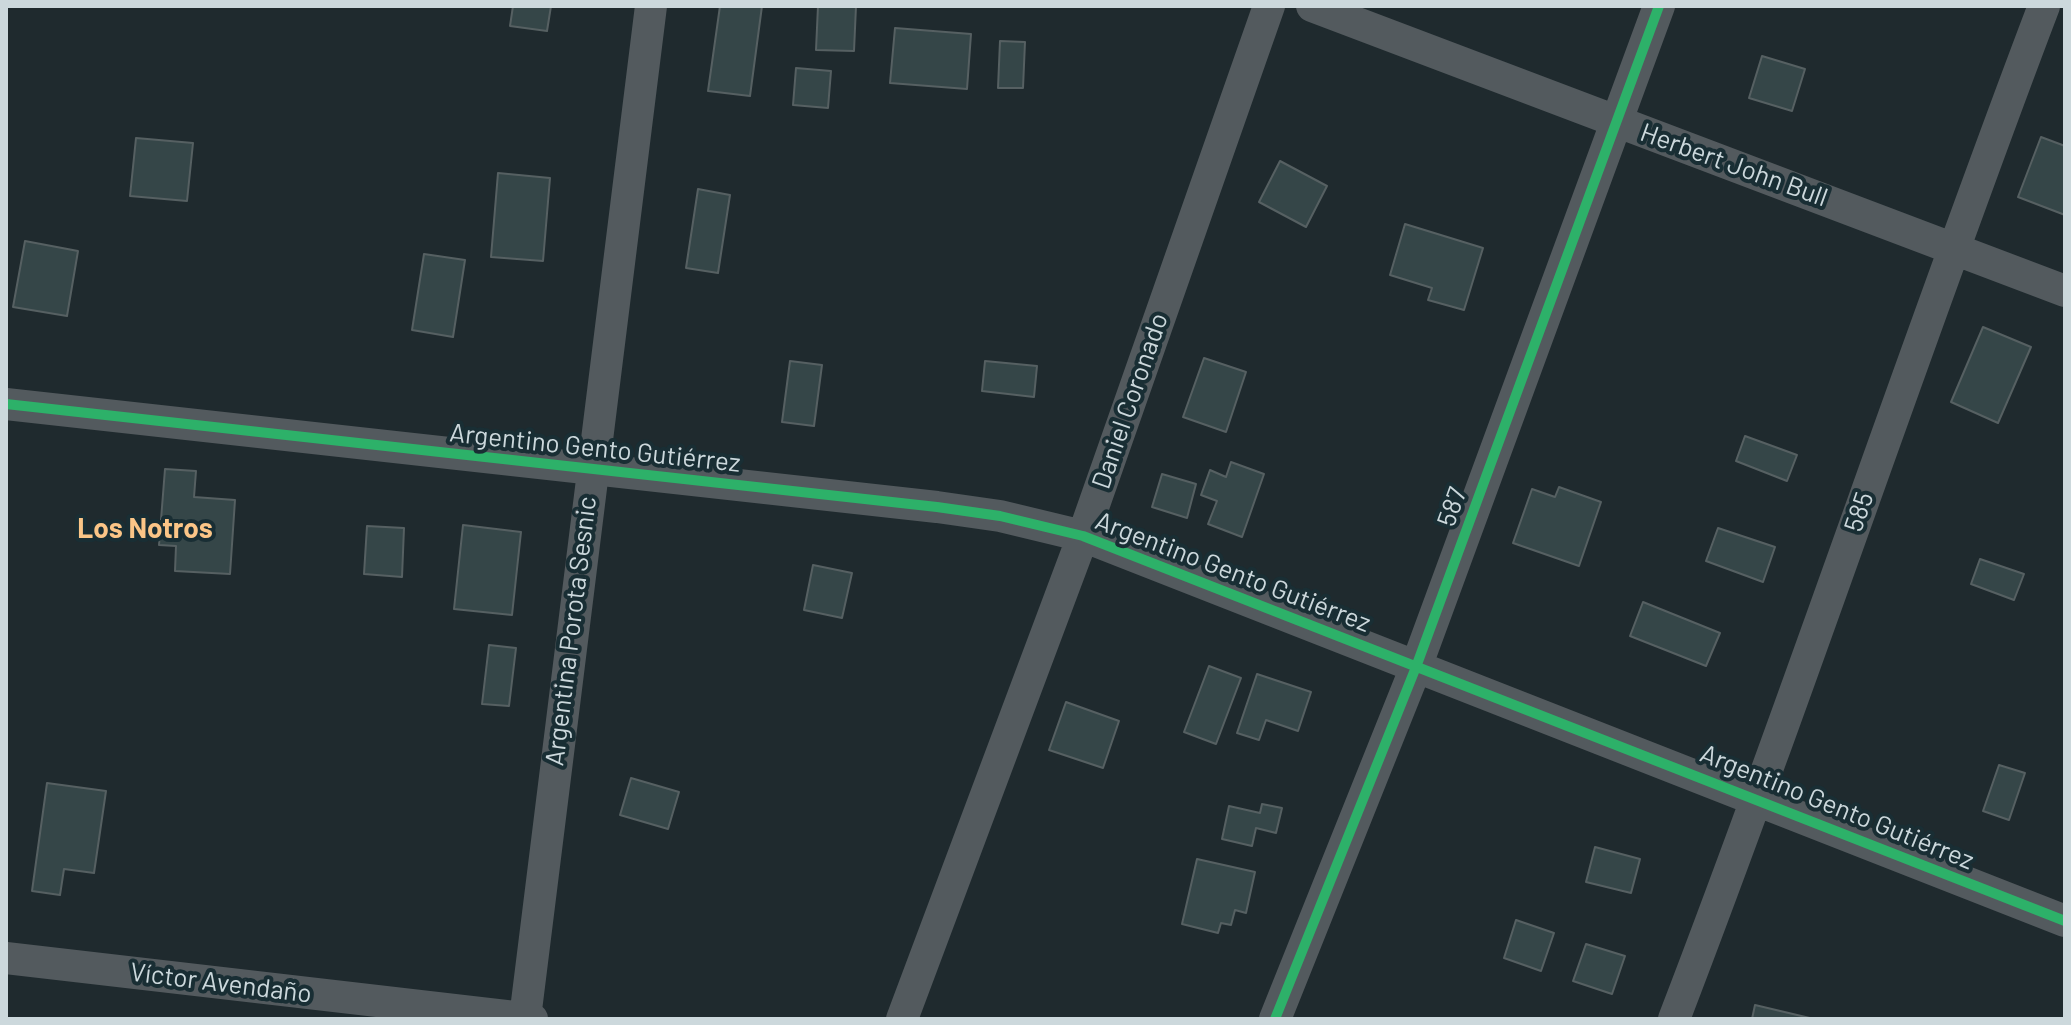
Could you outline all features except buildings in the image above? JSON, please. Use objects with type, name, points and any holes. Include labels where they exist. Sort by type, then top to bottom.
[{"type":"street","name":"Argentina Porota Sesnic","points":[[525,1018],[651,6]]},
{"type":"street","name":"Daniel Coronado","points":[[902,1019],[1083,536],[1269,6]]},
{"type":"street","name":"Herbert John Bull","points":[[1312,6],[1953,246],[2065,291]]},
{"type":"street","name":"587","points":[[1275,1019],[1416,667],[1659,6]]},
{"type":"street","name":"585","points":[[1674,1019],[1758,799],[1953,246],[2044,6]]},
{"type":"street","name":"Argentino Gento Gutiérrez","points":[[6,404],[937,507],[1000,516],[1083,536],[2065,921]]},
{"type":"street","name":"Víctor Avendaño","points":[[6,958],[532,1019]]},
{"type":"cycle path","points":[[1275,1019],[1416,667],[1659,6]]},
{"type":"cycle path","points":[[6,404],[937,507],[1000,516],[1083,536],[2065,921]]},
{"type":"district","name":"Los Notros","points":[[145,529]]}]
